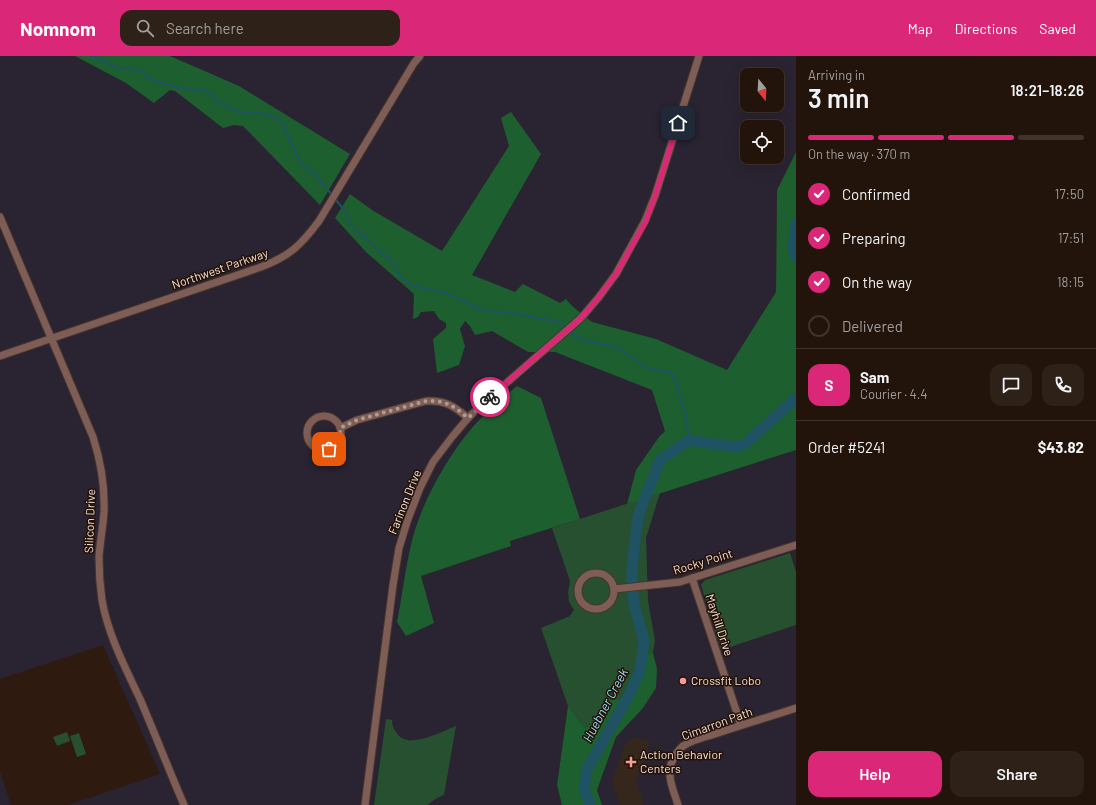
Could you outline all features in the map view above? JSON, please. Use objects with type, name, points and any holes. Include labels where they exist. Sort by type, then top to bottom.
[{"type":"street","name":"Northwest Parkway","points":[[0,356],[276,262],[298,246],[319,221],[414,63],[420,56]]},
{"type":"street","name":"Farinon Drive","points":[[365,805],[392,585],[399,548],[420,488],[434,462],[468,418],[581,318],[616,274],[646,221],[699,56]]},
{"type":"street","name":"Silicon Drive","points":[[0,217],[92,434],[99,458],[104,492],[104,512],[99,558],[102,600],[114,641],[141,701],[184,805]]},
{"type":"street","points":[[340,428],[357,420],[426,401],[435,400],[455,408],[468,418]]},
{"type":"street","points":[[325,416],[332,418],[337,422],[340,428],[341,435],[339,441],[335,446],[329,449],[322,450],[316,448],[311,444],[308,438],[307,432],[309,425],[313,420],[319,417],[325,416]]},
{"type":"street","name":"Rocky Point","points":[[614,589],[668,584],[692,578],[796,545]]},
{"type":"street","points":[[594,573],[607,577],[612,582],[614,589],[614,596],[610,603],[605,608],[598,610],[584,606],[579,600],[577,594],[578,586],[581,580],[587,575],[594,573]]},
{"type":"street","name":"Mayhill Drive","points":[[692,578],[741,725]]},
{"type":"street","name":"Cimarron Path","points":[[678,805],[671,782],[670,770],[676,754],[684,746],[693,741],[796,708]]},
{"type":"shaded area","points":[[0,56],[796,56],[796,152],[777,190],[776,292],[729,368],[659,437],[627,504],[796,450],[796,805],[602,805],[568,707],[557,785],[562,805],[68,805],[160,774],[103,645],[0,679]]},
{"type":"shaded area","name":"Action Behavior Centers","points":[[634,737],[650,741],[636,781],[644,805],[620,805],[612,781],[626,742]]},
{"type":"shaded area","points":[[0,771],[11,805],[0,805]]},
{"type":"green space","points":[[75,56],[170,56],[239,86],[350,154],[320,205],[243,126],[234,125],[223,128],[175,91],[170,90],[154,103],[126,83]]},
{"type":"green space","points":[[511,112],[541,154],[472,275],[515,292],[523,284],[560,303],[566,299],[572,306],[592,322],[656,339],[727,370],[776,292],[777,190],[796,152],[796,450],[627,504],[636,470],[659,437],[665,431],[652,390],[555,352],[528,352],[492,331],[475,335],[465,321],[460,329],[465,346],[459,365],[437,373],[433,339],[446,328],[446,323],[439,319],[434,311],[421,312],[418,317],[413,319],[414,294],[366,252],[335,218],[350,194],[372,210],[442,251],[509,146],[501,118]]},
{"type":"green space","points":[[517,386],[541,398],[580,519],[510,541],[511,546],[421,576],[434,623],[406,636],[397,622],[407,564],[420,515],[434,485],[462,441],[483,416]]},
{"type":"green space","points":[[660,493],[646,538],[648,601],[655,640],[653,653],[640,655],[622,700],[610,700],[601,718],[585,728],[568,706],[541,628],[570,616],[574,610],[569,602],[568,592],[570,581],[552,528]]},
{"type":"green space","points":[[790,553],[796,572],[796,625],[721,650],[701,585],[705,580]]},
{"type":"green space","points":[[653,653],[657,669],[656,688],[643,708],[616,737],[597,790],[602,805],[562,805],[557,785],[568,706],[585,728],[601,718],[610,700],[622,700],[640,655]]},
{"type":"green space","points":[[386,719],[392,720],[396,732],[407,740],[415,740],[433,736],[456,726],[444,795],[427,805],[374,805]]},
{"type":"green space","points":[[67,732],[70,741],[57,746],[53,737]]},
{"type":"green space","points":[[79,733],[86,754],[77,757],[70,736]]},
{"type":"waterway","points":[[91,56],[119,68],[140,70],[151,79],[183,89],[205,90],[212,94],[216,101],[239,112],[263,113],[281,121],[300,162],[313,172],[332,195]]},
{"type":"waterway","points":[[335,199],[345,211],[349,223],[395,265],[399,275],[412,286],[444,292],[484,311],[507,312],[560,322],[579,339],[618,348],[647,368],[670,372],[676,380],[686,414],[689,440]]},
{"type":"waterway","name":"Huebner Creek","points":[[796,224],[793,247],[796,257]]},
{"type":"waterway","name":"Huebner Creek","points":[[632,580],[632,566],[638,516],[660,460],[689,440],[735,447],[745,444],[796,398]]},
{"type":"waterway","name":"Huebner Creek","points":[[590,805],[584,789],[587,769],[627,699],[640,671],[644,641],[634,604],[633,593]]},
{"type":"way so far","points":[[329,449],[335,446],[339,441],[341,435],[340,428],[357,420],[426,401],[435,400],[455,408],[468,418],[490,397]]},
{"type":"place","name":"Crossfit Lobo","points":[[683,681]]},
{"type":"place","name":"Action Behavior Centers","points":[[631,762]]},
{"type":"route","points":[[490,397],[581,318],[616,274],[646,221],[678,123]]}]
